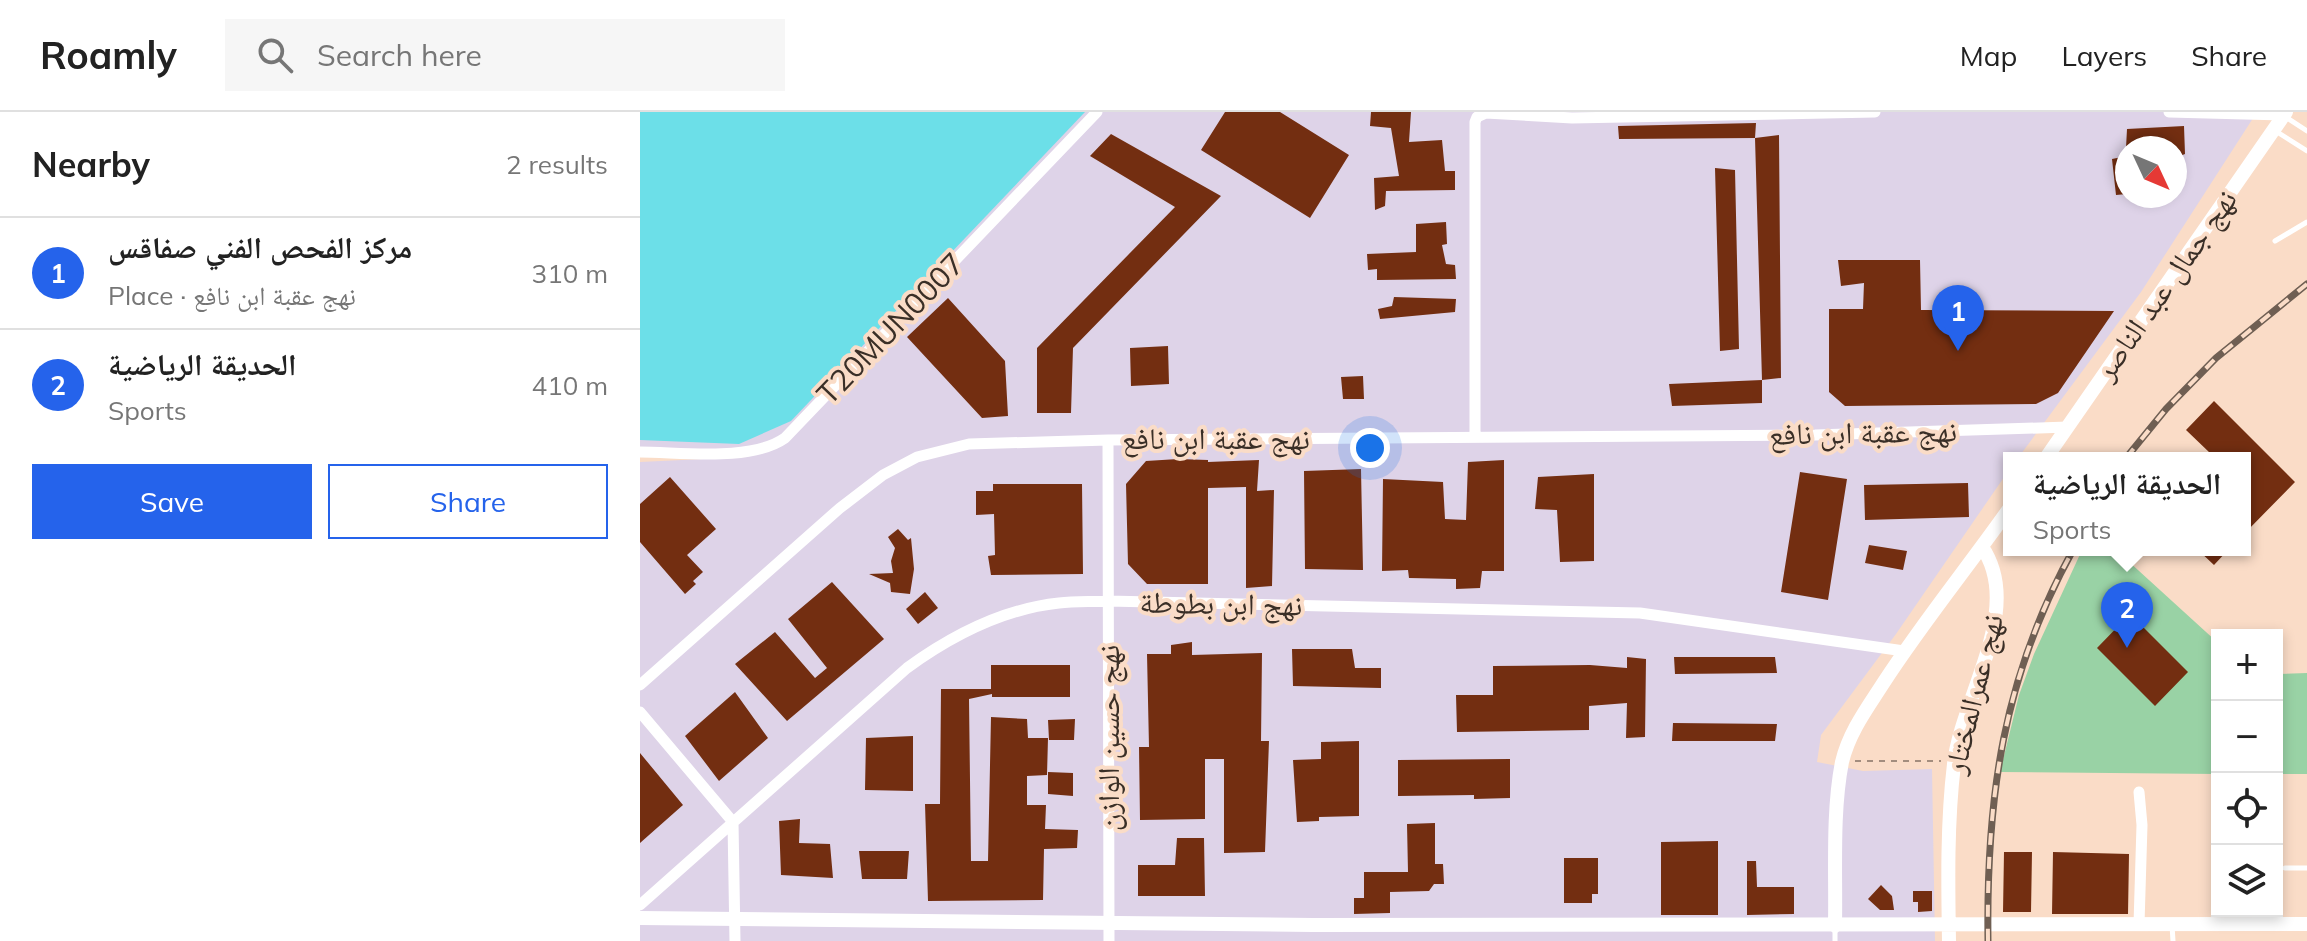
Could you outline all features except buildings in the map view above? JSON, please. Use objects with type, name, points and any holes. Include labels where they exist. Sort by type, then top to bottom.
[{"type":"street","name":"T20MUN0007","points":[[640,452],[737,453],[767,447],[785,438],[1097,112]]},
{"type":"street","points":[[1475,437],[1477,117],[1486,113],[1572,118],[1875,112]]},
{"type":"street","points":[[2169,112],[2284,114]]},
{"type":"street","name":"نهج جمال عبد الناصر","points":[[2050,452],[2284,114]]},
{"type":"street","name":"نهج عقبة ابن نافع","points":[[640,685],[840,508],[883,475],[917,457],[969,444],[1108,440],[1815,435],[2068,427]]},
{"type":"street","name":"نهج حسين الوازن","points":[[1108,440],[1109,941]]},
{"type":"street","points":[[1835,934],[1837,802],[1843,761],[1860,718],[1904,651],[2003,517]]},
{"type":"street","name":"نهج عمرالمختار","points":[[1949,941],[1948,855],[1954,760],[1994,624],[1997,597],[1991,561],[1982,547]]},
{"type":"street","name":"نهج ابن بطوطة","points":[[640,905],[907,668],[938,645],[999,616],[1057,603],[1108,601],[1640,613],[1904,651]]},
{"type":"street","points":[[640,712],[733,822],[735,941]]},
{"type":"street","points":[[2139,792],[2142,825],[2139,924]]},
{"type":"street","points":[[640,918],[1835,934],[1949,925],[2307,924]]},
{"type":"lane","points":[[2284,114],[2307,131]]},
{"type":"lane","points":[[2273,130],[2307,151]]},
{"type":"lane","points":[[2275,241],[2307,222]]},
{"type":"lane","points":[[2285,868],[2307,868]]},
{"type":"lane","points":[[2171,924],[2173,941]]},
{"type":"path","points":[[1843,761],[1954,760]]},
{"type":"shaded area","points":[[640,112],[2257,112],[2141,292],[2022,452],[2003,452],[2003,479],[1896,634],[1821,735],[1817,762],[1863,771],[1932,769],[1935,941],[640,941],[640,462],[746,457],[640,457]]},
{"type":"green space","points":[[2079,556],[2123,556],[2211,637],[2211,774],[2000,772],[2019,695],[2034,654]]},
{"type":"green space","points":[[2307,673],[2307,774],[2283,774],[2283,674]]},
{"type":"water","points":[[640,112],[1085,112],[791,421],[739,444],[640,440]]},
{"type":"railway","points":[[2131,452],[2166,409],[2216,358],[2307,284]]},
{"type":"railway","points":[[1988,941],[1991,837],[2004,740],[2030,645],[2070,556]]},
{"type":"place","name":"مركز الفحص الفني صفاقس","points":[[1958,351]]},
{"type":"place","name":"الحديقة الرياضية","points":[[2127,648]]}]
